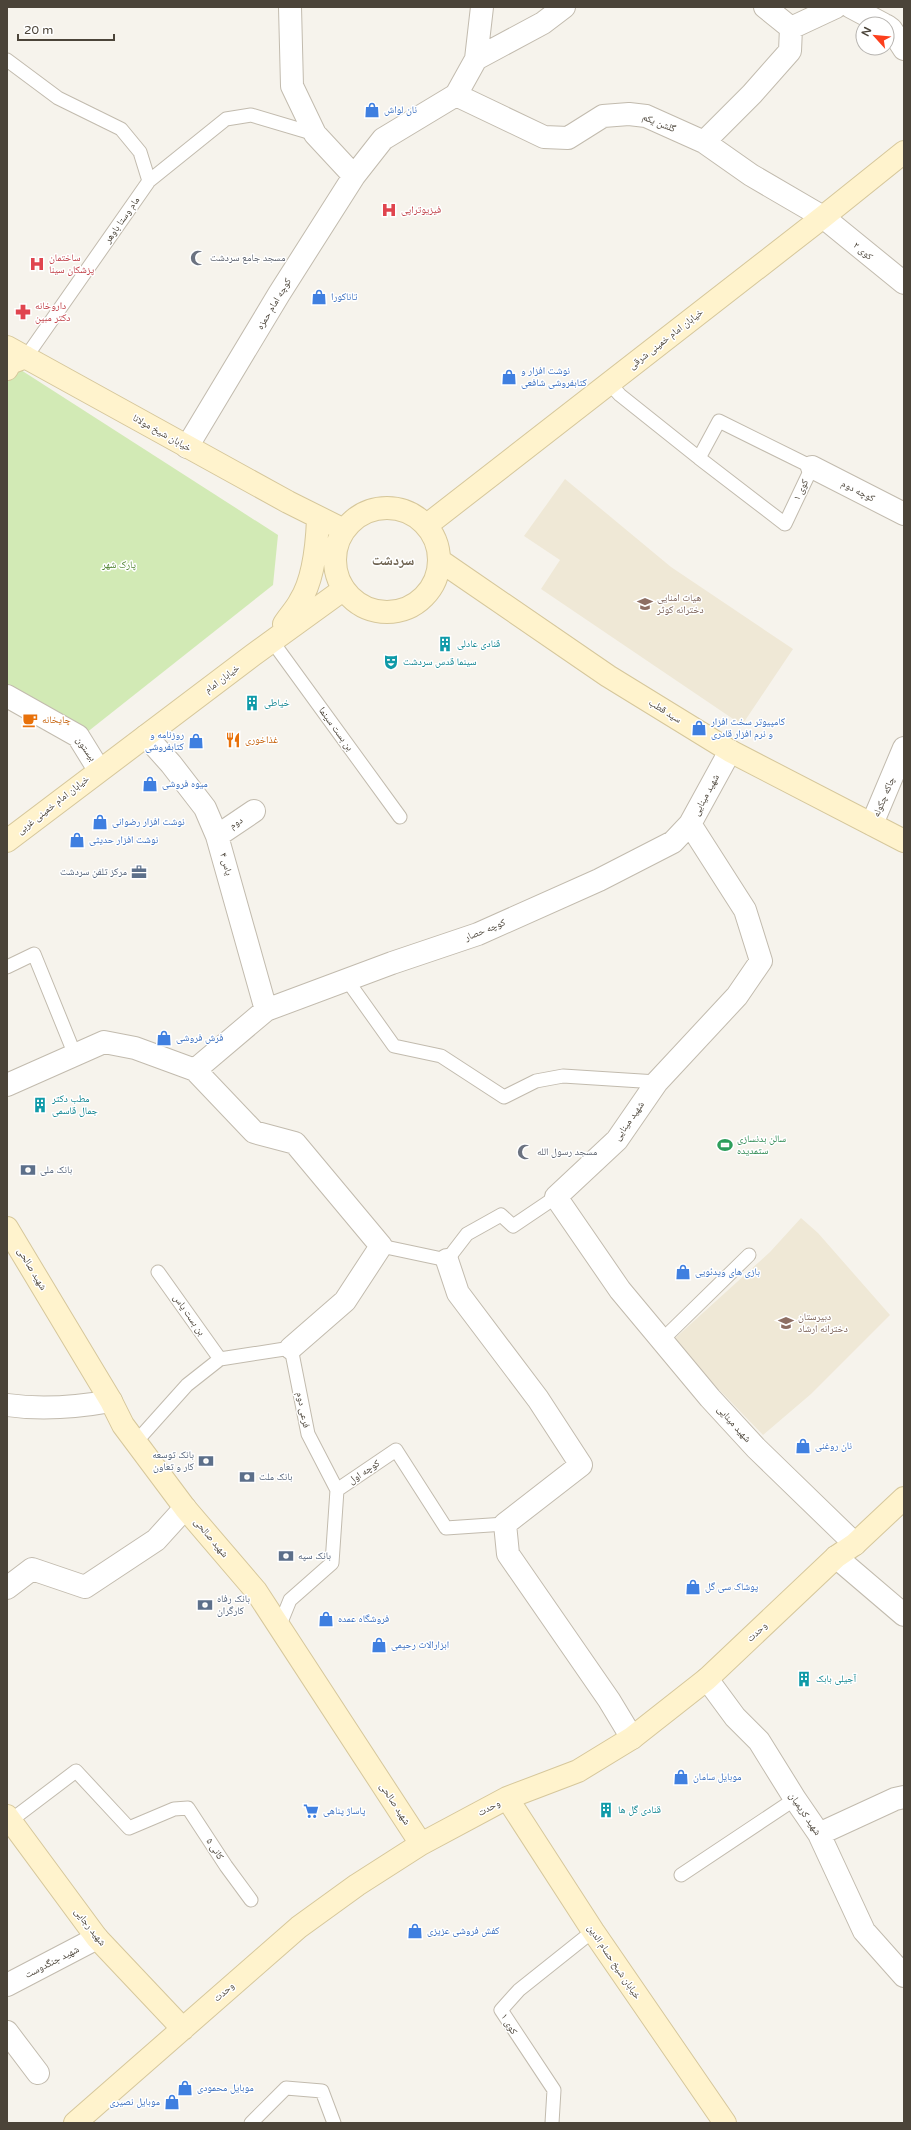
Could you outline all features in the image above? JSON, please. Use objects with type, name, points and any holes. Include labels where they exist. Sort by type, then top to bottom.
[{"type":"main road","name":"خیابان امام خمینی شرقی","points":[[426,525],[824,217],[904,152]]},
{"type":"main road","name":"خیابان شیخ مولانا","points":[[7,347],[191,440],[318,519],[344,530]]},
{"type":"main road","points":[[7,368],[10,363],[26,357]]},
{"type":"main road","points":[[384,508],[400,509],[414,515],[426,525],[434,535],[439,560],[437,574],[431,587],[422,598],[405,609],[381,612],[366,608],[354,600],[344,589],[335,566],[335,553],[344,530],[355,519],[369,511],[384,508]]},
{"type":"main road","points":[[272,641],[301,600],[316,549],[318,519]]},
{"type":"main road","name":"سید قطب","points":[[439,560],[608,676],[730,751],[904,841]]},
{"type":"main road","name":"خیابان امام","points":[[99,770],[344,589]]},
{"type":"main road","name":"خیابان امام خمینی غربی","points":[[7,841],[99,770]]},
{"type":"main road","name":"شهید صالحی","points":[[7,1228],[111,1401],[123,1425],[185,1508],[256,1591],[421,1844]]},
{"type":"main road","name":"وحدت","points":[[75,2123],[299,1927],[357,1885],[421,1844],[507,1798],[578,1771],[632,1738],[707,1679],[836,1558],[855,1544],[904,1498]]},
{"type":"main road","name":"خیابان شیخ حسام الدین","points":[[507,1798],[593,1931],[725,2123]]},
{"type":"main road","name":"شهید رجایی","points":[[9,1819],[97,1938],[183,2029]]},
{"type":"street","points":[[290,7],[292,86],[314,134],[354,176]]},
{"type":"street","points":[[456,95],[476,60],[482,7]]},
{"type":"street","points":[[476,60],[543,23],[564,7]]},
{"type":"street","points":[[765,7],[791,28]]},
{"type":"street","points":[[791,28],[836,7]]},
{"type":"street","points":[[851,7],[868,16]]},
{"type":"street","points":[[704,142],[752,94],[790,51],[791,28]]},
{"type":"street","points":[[895,35],[904,49]]},
{"type":"street","name":"گلشن یکم","points":[[456,95],[544,137],[568,138],[603,116],[629,114],[646,116],[704,142],[751,175],[824,217]]},
{"type":"street","name":"کوچه امام حمزه","points":[[191,440],[354,176],[382,139],[456,95]]},
{"type":"street","name":"کوی ۲","points":[[824,217],[904,283]]},
{"type":"street","name":"کوچه دوم","points":[[812,468],[904,514]]},
{"type":"street","name":"بیستون","points":[[7,696],[78,736],[99,770]]},
{"type":"street","name":"یاس ۴","points":[[146,736],[205,808],[217,836],[266,1010]]},
{"type":"street","name":"چاکه چکوله","points":[[872,824],[904,748]]},
{"type":"street","name":"شهید مینایی","points":[[730,751],[690,824],[745,910],[761,961],[737,996],[657,1082],[617,1140],[556,1197],[620,1290],[710,1398],[756,1448],[855,1544]]},
{"type":"street","name":"دوم","points":[[217,836],[254,812]]},
{"type":"street","name":"کوچه حصار","points":[[195,1070],[266,1010],[478,934],[599,880],[673,842],[690,824]]},
{"type":"street","points":[[7,1085],[104,1042],[135,1048],[195,1070],[254,1132],[295,1143],[381,1246],[345,1301],[291,1348]]},
{"type":"street","points":[[447,1260],[458,1293],[538,1399],[582,1465],[505,1524],[508,1554],[609,1700],[632,1738]]},
{"type":"street","points":[[7,1404],[18,1406],[80,1406],[111,1401]]},
{"type":"street","points":[[7,1588],[32,1569],[85,1587],[156,1540],[185,1508]]},
{"type":"street","points":[[836,1558],[904,1615]]},
{"type":"street","name":"شهید کریمیان","points":[[707,1679],[735,1717],[759,1741],[819,1834],[864,1931],[904,1976]]},
{"type":"street","points":[[819,1834],[895,1800],[904,1798]]},
{"type":"street","name":"شهید جنگدوست","points":[[7,1985],[97,1938]]},
{"type":"street","points":[[7,2032],[38,2073]]},
{"type":"lane","points":[[7,60],[58,98],[121,129],[140,152],[149,181]]},
{"type":"lane","name":"مام وستا باوهر","points":[[26,357],[149,181],[226,119],[251,115],[314,134]]},
{"type":"lane","name":"کوی ۱","points":[[608,383],[620,395],[699,458],[785,524],[812,468],[719,421],[699,458]]},
{"type":"lane","name":"بن بست سینما","points":[[272,641],[400,817]]},
{"type":"lane","points":[[7,967],[34,954],[75,1055]]},
{"type":"lane","points":[[347,980],[394,1046],[441,1056],[504,1097],[536,1081],[563,1076],[657,1082]]},
{"type":"lane","points":[[381,1246],[447,1260],[467,1234],[501,1215],[513,1226],[556,1197]]},
{"type":"lane","points":[[662,1340],[749,1255]]},
{"type":"lane","name":"بن بست یاس","points":[[158,1272],[220,1359]]},
{"type":"lane","points":[[136,1443],[187,1385],[220,1359],[291,1348]]},
{"type":"lane","name":"فرعی دوم","points":[[291,1348],[308,1434],[338,1490]]},
{"type":"lane","name":"کوچه اول","points":[[279,1627],[290,1600],[332,1563],[338,1490],[396,1450],[446,1528],[505,1524]]},
{"type":"lane","name":"کانی ۵","points":[[9,1819],[76,1771],[129,1828],[174,1809],[188,1808],[226,1866],[251,1900]]},
{"type":"lane","points":[[681,1875],[795,1799]]},
{"type":"lane","name":"کوی ۱","points":[[552,2123],[554,2090],[501,2010],[519,1990],[593,1931]]},
{"type":"lane","points":[[251,2123],[286,2088],[322,2091],[334,2123]]},
{"type":"shaded area","name":"هیات امنایی دخترانه کوثر","points":[[565,479],[671,567],[793,649],[742,725],[541,589],[560,560],[524,536]]},
{"type":"shaded area","name":"دبیرستان دخترانه ارشاد","points":[[801,1218],[818,1233],[890,1315],[811,1394],[763,1435],[672,1341],[770,1252]]},
{"type":"green space","name":"پارک شهر","points":[[10,363],[278,535],[273,585],[81,737],[7,699],[7,369]]},
{"type":"place","name":"نان لواش","points":[[372,110]]},
{"type":"place","name":"فیزیوتراپی","points":[[389,210]]},
{"type":"place","name":"مسجد جامع سردشت","points":[[198,258]]},
{"type":"place","name":"ساختمان پزشکان سینا","points":[[37,264]]},
{"type":"place","name":"تاناکورا","points":[[319,297]]},
{"type":"place","name":"داروخانه دکتر مبین","points":[[23,312]]},
{"type":"place","name":"نوشت افزار و کتابفروشی شافعی","points":[[509,377]]},
{"type":"place","name":"هیات امنایی دخترانه کوثر","points":[[645,604]]},
{"type":"place","name":"قنادی عادلی","points":[[445,644]]},
{"type":"place","name":"سینما قدس سردشت","points":[[391,662]]},
{"type":"place","name":"خیاطی","points":[[252,703]]},
{"type":"place","name":"چایخانه","points":[[30,720]]},
{"type":"place","name":"کامپیوتر سخت افزار و نرم افزار قادری","points":[[699,728]]},
{"type":"place","name":"غذاخوری","points":[[233,740]]},
{"type":"place","name":"روزنامه و کتابفروشی","points":[[196,741]]},
{"type":"place","name":"میوه فروشی","points":[[150,784]]},
{"type":"place","name":"نوشت افزار رضوانی","points":[[100,822]]},
{"type":"place","name":"نوشت افزار حدیثی","points":[[77,840]]},
{"type":"place","name":"مرکز تلفن سردشت","points":[[139,872]]},
{"type":"place","name":"فرش فروشی","points":[[164,1038]]},
{"type":"place","name":"مطب دکتر جمال قاسمی","points":[[40,1105]]},
{"type":"place","name":"سالن بدنسازی ستمدیده","points":[[725,1145]]},
{"type":"place","name":"مسجد رسول الله","points":[[525,1152]]},
{"type":"place","name":"بانک ملی","points":[[28,1170]]},
{"type":"place","name":"بازی های ویدئویی","points":[[683,1272]]},
{"type":"place","name":"دبیرستان دخترانه ارشاد","points":[[786,1323]]},
{"type":"place","name":"نان روغنی","points":[[803,1446]]},
{"type":"place","name":"بانک توسعه کار و تعاون","points":[[206,1461]]},
{"type":"place","name":"بانک ملت","points":[[247,1477]]},
{"type":"place","name":"بانک سپه","points":[[286,1556]]},
{"type":"place","name":"پوشاک سی گل","points":[[693,1587]]},
{"type":"place","name":"بانک رفاه کارگران","points":[[205,1605]]},
{"type":"place","name":"فروشگاه عمده","points":[[326,1619]]},
{"type":"place","name":"ابزارالات رحیمی","points":[[379,1645]]},
{"type":"place","name":"آجیلی بابک","points":[[804,1679]]},
{"type":"place","name":"موبایل سامان","points":[[681,1777]]},
{"type":"place","name":"قنادی گل ها","points":[[606,1810]]},
{"type":"place","name":"پاساژ پناهی","points":[[311,1811]]},
{"type":"place","name":"کفش فروشی عزیزی","points":[[415,1931]]},
{"type":"place","name":"موبایل محمودی","points":[[185,2088]]},
{"type":"place","name":"موبایل نصیری","points":[[172,2102]]},
{"type":"district","name":"سردشت","points":[[393,560]]}]
